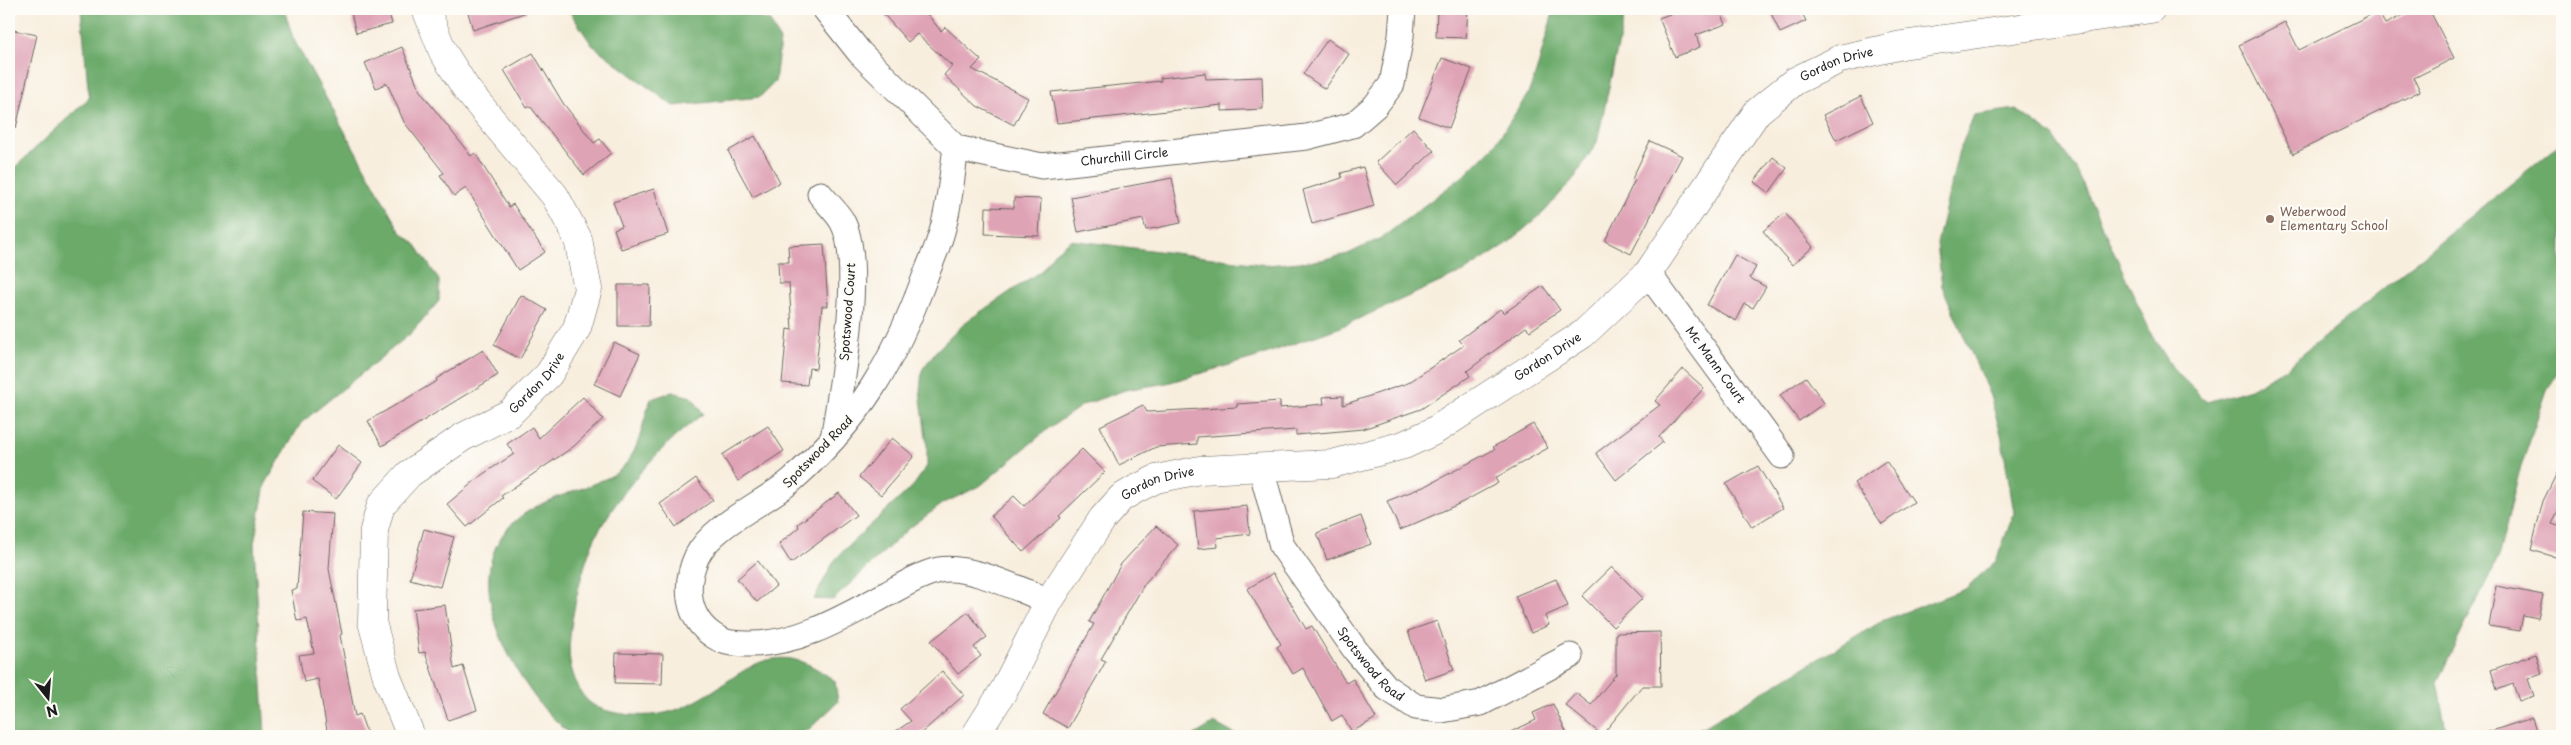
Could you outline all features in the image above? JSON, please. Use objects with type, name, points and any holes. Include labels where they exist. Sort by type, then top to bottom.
[{"type":"street","name":"Gordon Drive","points":[[411,736],[387,677],[372,622],[374,530],[381,505],[409,474],[463,437],[510,413],[548,374],[577,328],[588,289],[578,239],[555,196],[467,90],[443,52],[426,9]]},
{"type":"street","points":[[825,9],[860,53],[956,148]]},
{"type":"street","name":"Churchill Circle","points":[[956,148],[1042,166],[1307,137],[1333,132],[1354,124],[1375,106],[1392,84],[1401,36],[1403,9]]},
{"type":"street","name":"Gordon Drive","points":[[975,736],[1004,690],[1048,601],[1103,518],[1121,498],[1156,479],[1174,474],[1200,470],[1332,464],[1404,445],[1434,431],[1583,334],[1648,273],[1757,112],[1795,81],[1840,59],[1902,45],[2151,9]]},
{"type":"street","name":"Spotswood Road","points":[[956,148],[943,228],[913,310],[883,374],[860,409],[810,464],[777,493],[716,532],[698,554],[688,579],[689,598],[695,617],[707,631],[726,643],[773,644],[836,622],[912,580],[941,570],[977,573],[1048,601]]},
{"type":"street","name":"Spotswood Court","points":[[820,194],[842,221],[852,255],[846,352],[833,439]]},
{"type":"street","name":"Mc Mann Court","points":[[1648,273],[1782,456]]},
{"type":"street","name":"Spotswood Road","points":[[1261,468],[1282,546],[1356,652],[1387,688],[1416,707],[1442,710],[1481,703],[1570,656]]},
{"type":"green space","points":[[81,9],[284,9],[293,38],[400,231],[416,245],[439,280],[439,301],[410,334],[301,423],[265,485],[254,544],[265,736],[9,736],[9,173],[89,98]]},
{"type":"green space","points":[[568,9],[725,9],[770,21],[780,41],[775,82],[760,97],[673,106],[592,45]]},
{"type":"green space","points":[[1554,9],[1626,9],[1597,142],[1575,177],[1544,212],[1507,244],[1467,270],[1338,328],[1254,358],[1167,383],[1125,390],[1083,405],[1049,428],[980,486],[944,503],[908,529],[833,600],[814,599],[834,561],[914,485],[927,466],[927,445],[920,391],[922,370],[936,351],[967,321],[1042,270],[1054,253],[1071,240],[1268,265],[1321,260],[1348,254],[1383,237],[1467,173],[1493,147],[1528,94],[1536,73]]},
{"type":"green space","points":[[2016,109],[2052,135],[2076,169],[2152,335],[2174,370],[2207,402],[2250,389],[2285,369],[2562,142],[2562,365],[2547,390],[2519,473],[2498,558],[2437,682],[2447,736],[1682,736],[1707,725],[1884,620],[1965,589],[1996,561],[2014,513],[2001,434],[1990,396],[1942,286],[1937,244],[1958,154],[1974,115]]},
{"type":"green space","points":[[672,392],[692,397],[703,414],[673,439],[645,467],[620,499],[592,544],[581,578],[572,619],[569,654],[577,685],[586,699],[598,708],[617,713],[651,715],[679,709],[692,703],[756,664],[773,659],[790,659],[814,667],[835,681],[838,702],[808,730],[791,736],[572,736],[540,704],[524,682],[498,630],[491,603],[489,577],[494,552],[507,529],[538,505],[592,485],[618,472],[627,462],[636,446],[651,399]]},
{"type":"green space","points":[[1214,723],[1238,736],[1193,736]]},
{"type":"building","points":[[350,9],[388,9],[392,24],[356,33]]},
{"type":"building","points":[[467,9],[526,9],[527,12],[473,30]]},
{"type":"building","points":[[879,9],[923,9],[941,31],[945,27],[981,60],[972,69],[1028,98],[1014,125],[977,106],[944,75],[952,66],[917,34],[908,42]]},
{"type":"building","points":[[1437,9],[1468,9],[1466,38],[1436,37]]},
{"type":"building","points":[[1683,9],[1719,9],[1726,24],[1696,35],[1700,47],[1675,57],[1659,18]]},
{"type":"building","points":[[1769,9],[1800,9],[1806,21],[1780,33]]},
{"type":"building","points":[[2416,9],[2429,9],[2454,58],[2414,78],[2420,91],[2293,154],[2239,45],[2285,22],[2299,50],[2378,11],[2385,24]]},
{"type":"building","points":[[9,29],[37,35],[16,128],[9,128]]},
{"type":"building","points":[[1328,39],[1349,54],[1325,89],[1303,74]]},
{"type":"building","points":[[402,47],[420,91],[471,156],[475,153],[509,207],[513,204],[545,252],[518,270],[466,188],[454,196],[440,175],[444,173],[404,122],[387,83],[376,88],[365,63]]},
{"type":"building","points":[[533,53],[563,103],[594,143],[600,139],[611,153],[584,175],[530,106],[527,108],[504,70]]},
{"type":"building","points":[[1442,58],[1472,69],[1449,128],[1419,117]]},
{"type":"building","points":[[1205,73],[1206,79],[1262,77],[1263,109],[1222,111],[1222,105],[1057,123],[1051,92],[1161,81],[1160,78]]},
{"type":"building","points":[[1861,96],[1873,122],[1836,140],[1823,115]]},
{"type":"building","points":[[1413,128],[1434,151],[1397,185],[1376,162]]},
{"type":"building","points":[[755,136],[780,182],[753,197],[728,151]]},
{"type":"building","points":[[1650,141],[1682,156],[1631,254],[1605,241],[1635,180],[1632,179]]},
{"type":"building","points":[[1773,157],[1787,168],[1769,193],[1754,182]]},
{"type":"building","points":[[1363,167],[1374,206],[1312,224],[1303,190],[1342,178],[1341,173]]},
{"type":"building","points":[[1172,178],[1181,223],[1146,230],[1143,219],[1078,232],[1071,197]]},
{"type":"building","points":[[654,189],[668,234],[621,249],[614,229],[622,226],[613,202]]},
{"type":"building","points":[[1014,198],[1041,199],[1039,236],[985,234],[986,207],[1014,208]]},
{"type":"building","points":[[1785,213],[1813,247],[1792,265],[1763,231]]},
{"type":"building","points":[[824,244],[828,306],[822,306],[816,369],[809,368],[807,385],[782,383],[787,329],[792,330],[789,283],[779,283],[778,262],[789,262],[788,246]]},
{"type":"building","points":[[1735,255],[1756,267],[1750,278],[1766,287],[1753,308],[1745,304],[1736,321],[1707,305]]},
{"type":"building","points":[[618,285],[650,285],[649,326],[618,326]]},
{"type":"building","points":[[1543,286],[1560,310],[1530,331],[1526,327],[1467,371],[1470,376],[1421,409],[1363,429],[1296,435],[1296,430],[1197,437],[1197,444],[1156,447],[1119,465],[1100,426],[1143,405],[1147,412],[1237,407],[1237,404],[1280,401],[1280,408],[1324,404],[1323,397],[1343,396],[1343,405],[1408,383],[1464,345],[1459,340],[1500,309],[1504,313]]},
{"type":"building","points":[[521,295],[547,310],[520,359],[494,345]]},
{"type":"building","points":[[614,342],[640,354],[620,396],[594,384]]},
{"type":"building","points":[[483,350],[498,375],[382,446],[368,421],[437,381],[436,379]]},
{"type":"building","points":[[1683,369],[1704,388],[1659,437],[1663,442],[1616,480],[1596,453],[1660,405],[1655,401]]},
{"type":"building","points":[[1806,377],[1824,403],[1799,421],[1780,395]]},
{"type":"building","points":[[583,397],[603,419],[573,447],[501,496],[503,498],[467,527],[447,504],[483,474],[514,454],[507,444],[532,427],[539,438]]},
{"type":"building","points":[[1533,424],[1548,448],[1495,478],[1498,483],[1461,503],[1400,530],[1387,501],[1426,486],[1495,449],[1493,447]]},
{"type":"building","points":[[768,426],[784,451],[738,481],[722,455]]},
{"type":"building","points":[[892,438],[914,456],[881,495],[859,477]]},
{"type":"building","points":[[338,445],[362,463],[336,499],[312,481]]},
{"type":"building","points":[[1082,449],[1105,472],[1059,516],[1061,518],[1023,552],[991,516],[1014,496],[1024,506]]},
{"type":"building","points":[[1886,461],[1914,502],[1882,524],[1854,483]]},
{"type":"building","points":[[2562,463],[2562,504],[2552,524],[2562,527],[2562,545],[2559,558],[2531,550],[2543,501]]},
{"type":"building","points":[[1758,466],[1783,508],[1752,527],[1726,484]]},
{"type":"building","points":[[696,478],[713,500],[676,527],[660,504]]},
{"type":"building","points":[[839,493],[856,515],[791,563],[779,544],[799,527],[798,524]]},
{"type":"building","points":[[1247,506],[1250,534],[1217,538],[1218,547],[1198,549],[1194,511]]},
{"type":"building","points":[[303,512],[333,514],[329,569],[355,716],[360,714],[368,736],[328,736],[318,679],[304,682],[299,655],[314,653],[307,619],[297,621],[291,590],[297,589]]},
{"type":"building","points":[[1361,516],[1371,544],[1327,560],[1317,533]]},
{"type":"building","points":[[1156,526],[1178,545],[1145,583],[1101,659],[1106,661],[1068,728],[1043,714],[1094,624],[1089,622],[1121,564]]},
{"type":"building","points":[[424,529],[454,537],[440,587],[410,579]]},
{"type":"building","points":[[758,561],[776,586],[757,602],[737,579]]},
{"type":"building","points":[[1612,567],[1643,598],[1613,627],[1582,596]]},
{"type":"building","points":[[1273,573],[1306,629],[1312,626],[1346,683],[1353,679],[1376,718],[1352,732],[1342,715],[1332,721],[1303,668],[1293,674],[1277,647],[1281,644],[1247,589]]},
{"type":"building","points":[[1556,579],[1568,606],[1545,616],[1549,625],[1531,633],[1515,596]]},
{"type":"building","points":[[2496,586],[2543,595],[2538,618],[2523,615],[2520,631],[2489,626]]},
{"type":"building","points":[[445,605],[454,669],[463,666],[477,710],[448,720],[425,652],[419,653],[413,609]]},
{"type":"building","points":[[968,612],[987,637],[974,647],[981,656],[958,674],[931,641]]},
{"type":"building","points":[[1437,621],[1454,670],[1425,680],[1408,631]]},
{"type":"building","points":[[1660,632],[1661,686],[1642,686],[1602,735],[1565,705],[1576,693],[1591,705],[1616,674],[1616,633]]},
{"type":"building","points":[[616,653],[663,654],[662,684],[615,683]]},
{"type":"building","points":[[2536,654],[2542,674],[2528,679],[2534,696],[2519,701],[2513,684],[2497,690],[2491,670]]},
{"type":"building","points":[[942,671],[964,695],[918,736],[889,736],[911,721],[900,709]]},
{"type":"building","points":[[1553,704],[1568,736],[1502,736],[1536,720],[1533,713]]},
{"type":"building","points":[[2532,718],[2538,736],[2486,736],[2485,733]]},
{"type":"place","name":"Weberwood Elementary School","points":[[2270,219]]}]
